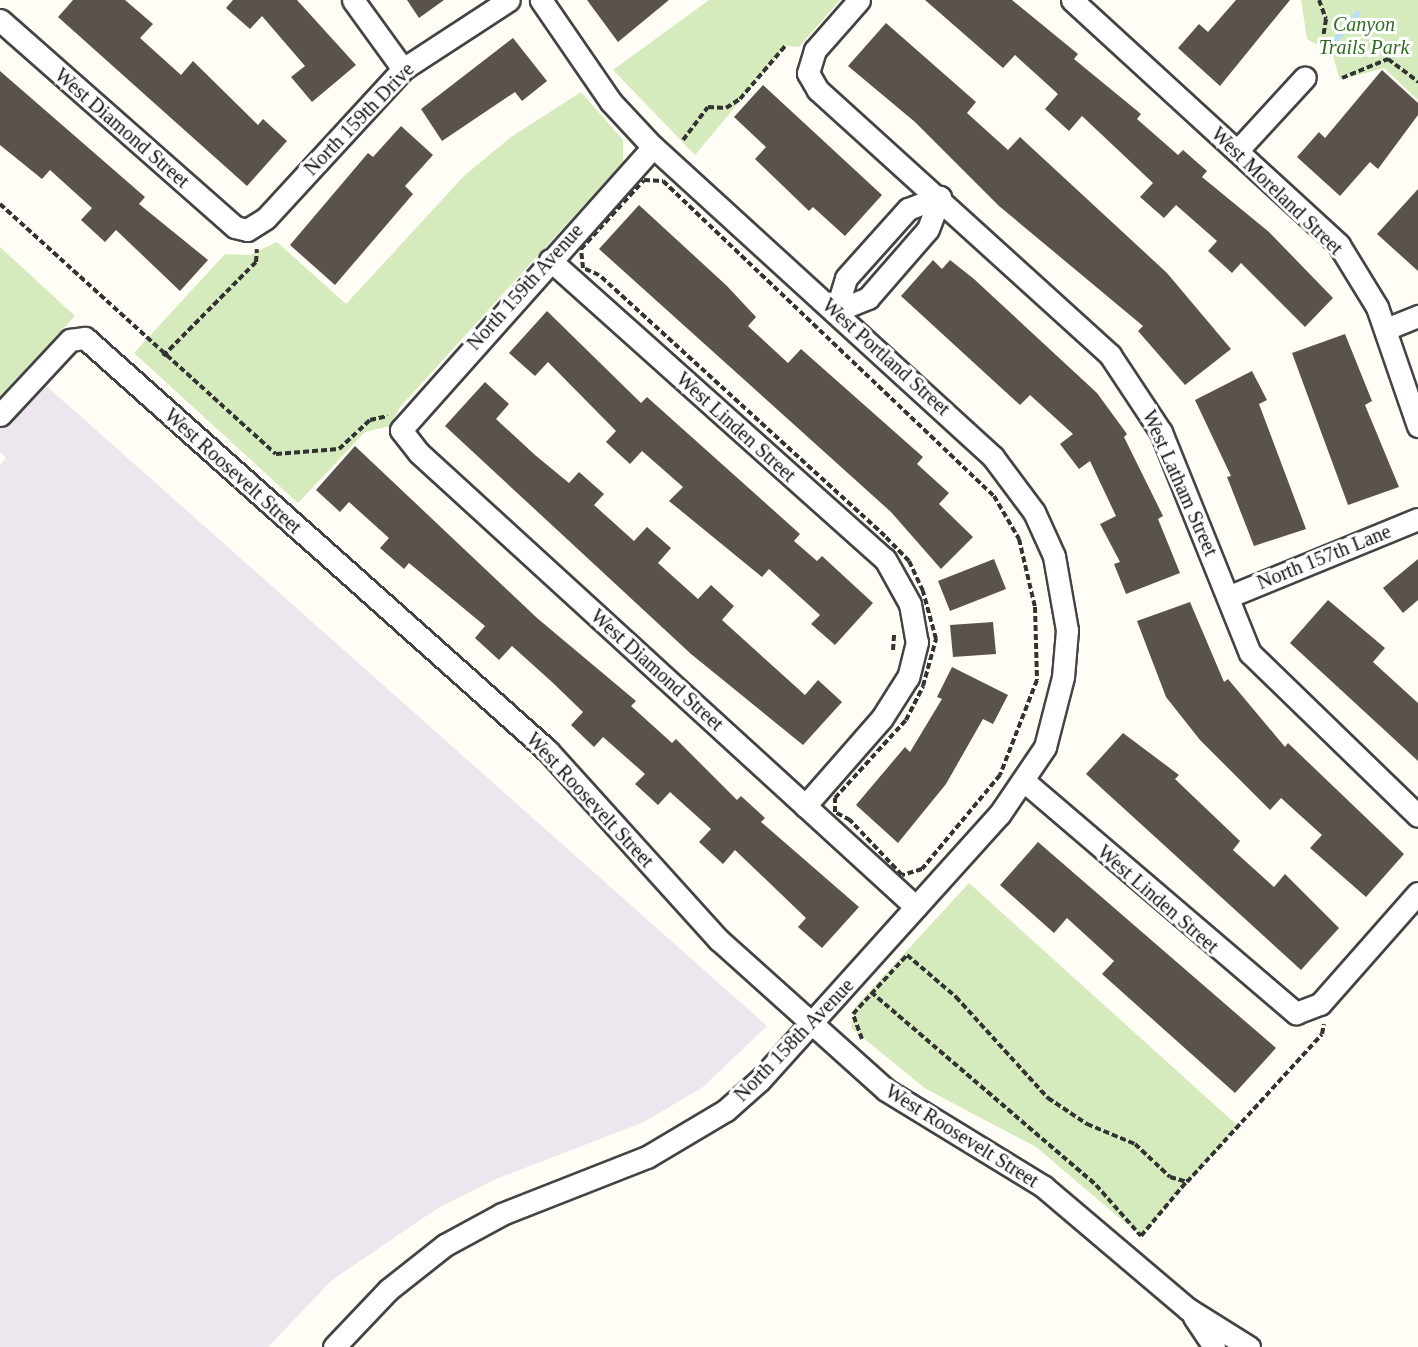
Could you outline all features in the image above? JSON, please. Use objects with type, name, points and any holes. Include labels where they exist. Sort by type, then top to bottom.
[{"type":"street","points":[[353,0],[403,69]]},
{"type":"street","name":"North 159th Drive","points":[[248,230],[266,218],[403,69],[509,0]]},
{"type":"street","name":"West Portland Street","points":[[541,0],[611,102],[653,147],[836,311],[993,457],[1034,512],[1054,556],[1067,630],[1063,677],[1045,747],[1024,782]]},
{"type":"street","name":"West Latham Street","points":[[859,0],[815,50],[808,73],[818,90],[940,197],[1110,355],[1134,385],[1161,432],[1230,596],[1250,653],[1418,816]]},
{"type":"street","name":"West Moreland Street","points":[[1072,0],[1339,245],[1386,329],[1418,426]]},
{"type":"street","name":"West Diamond Street","points":[[0,20],[235,227],[248,230]]},
{"type":"street","points":[[1237,151],[1305,77]]},
{"type":"street","name":"North 159th Avenue","points":[[396,423],[653,147]]},
{"type":"street","points":[[836,311],[867,298],[928,229],[940,197]]},
{"type":"street","points":[[836,311],[846,278],[908,209],[940,197]]},
{"type":"street","name":"West Linden Street","points":[[550,260],[885,559],[910,604],[917,642],[909,677],[882,718],[805,806]]},
{"type":"street","points":[[1386,329],[1418,316]]},
{"type":"street","name":"West Roosevelt Street","points":[[4,410],[70,340],[85,338],[548,751],[719,940],[886,1090],[1044,1187],[1188,1309],[1249,1347]]},
{"type":"street","name":"West Diamond Street","points":[[396,423],[419,453],[916,907]]},
{"type":"street","name":"North 157th Lane","points":[[1230,596],[1418,519]]},
{"type":"street","name":"West Linden Street","points":[[1024,782],[1296,1013],[1320,1004],[1418,893]]},
{"type":"street","name":"North 158th Avenue","points":[[334,1347],[388,1290],[445,1245],[502,1214],[647,1158],[693,1133],[760,1080],[916,907],[1024,782]]},
{"type":"street","name":"West Roosevelt Street","points":[[1188,1309],[1214,1347]]},
{"type":"path","points":[[1319,0],[1326,19],[1323,39]]},
{"type":"path","points":[[683,140],[708,107],[726,108],[740,99],[786,45]]},
{"type":"path","points":[[1342,78],[1388,59],[1418,82]]},
{"type":"path","points":[[0,204],[163,356],[276,454],[339,449],[370,420],[396,423]]},
{"type":"path","points":[[163,356],[256,262],[256,249]]},
{"type":"path","points":[[892,661],[894,629]]},
{"type":"path","points":[[862,1039],[853,1014],[907,955],[956,997],[1048,1098],[1087,1124],[1135,1144],[1170,1177],[1189,1179]]},
{"type":"path","points":[[871,992],[1096,1185],[1141,1236],[1189,1179],[1322,1034],[1324,1020]]},
{"type":"shaded area","points":[[42,382],[767,1026],[703,1087],[644,1122],[496,1179],[438,1208],[332,1280],[268,1347],[0,1347],[0,465],[6,458],[0,452],[0,427]]},
{"type":"green space","points":[[709,0],[840,0],[799,47],[786,46],[695,155],[613,70]]},
{"type":"green space","name":"Canyon Trails Park","points":[[1301,0],[1418,0],[1418,100],[1384,68],[1340,80],[1332,53],[1307,39]]},
{"type":"green space","points":[[581,92],[623,140],[623,162],[400,407],[390,426],[365,432],[298,503],[134,353],[225,254],[250,255],[277,242],[346,304],[464,176],[511,137]]},
{"type":"green space","points":[[0,247],[75,316],[0,396]]},
{"type":"green space","points":[[969,883],[1238,1126],[1141,1236],[1036,1147],[926,1089],[851,1028],[855,1007]]},
{"type":"building","points":[[73,0],[125,0],[153,24],[140,38],[181,75],[193,61],[258,125],[263,119],[287,141],[247,186],[58,17]]},
{"type":"building","points":[[233,0],[297,0],[356,65],[312,102],[291,77],[305,66],[262,16],[250,29],[226,8]]},
{"type":"building","points":[[407,0],[444,0],[419,18]]},
{"type":"building","points":[[587,0],[669,0],[618,42]]},
{"type":"building","points":[[925,0],[1012,0],[1078,54],[1074,59],[1141,114],[1137,119],[1178,155],[1183,150],[1207,171],[1202,177],[1269,232],[1333,298],[1305,327],[1241,263],[1232,273],[1208,251],[1217,241],[1176,205],[1164,218],[1140,197],[1153,183],[1082,116],[1069,131],[1045,109],[1058,94],[1015,55],[1003,68]]},
{"type":"building","points":[[1236,0],[1290,0],[1220,86],[1178,48],[1199,24],[1208,32]]},
{"type":"building","points":[[886,23],[976,102],[967,113],[1008,150],[1020,137],[1167,273],[1231,349],[1185,385],[1138,331],[1143,326],[999,206],[915,122],[848,66]]},
{"type":"building","points":[[513,38],[547,81],[522,101],[515,92],[442,141],[421,109]]},
{"type":"building","points":[[1382,70],[1418,103],[1418,115],[1378,169],[1370,162],[1340,196],[1297,157],[1319,132],[1325,138]]},
{"type":"building","points":[[0,71],[145,197],[139,204],[208,260],[180,291],[116,230],[105,242],[81,220],[92,208],[50,170],[42,179],[0,145]]},
{"type":"building","points":[[763,85],[882,195],[845,236],[813,207],[809,211],[755,159],[766,147],[734,117]]},
{"type":"building","points":[[401,126],[433,155],[405,186],[413,194],[335,285],[290,245],[368,153],[373,157]]},
{"type":"building","points":[[1418,189],[1418,271],[1377,234]]},
{"type":"building","points":[[639,205],[727,286],[756,317],[748,326],[788,363],[801,349],[923,457],[917,464],[949,493],[939,504],[973,537],[941,569],[891,512],[599,249]]},
{"type":"building","points":[[933,260],[942,269],[950,260],[974,279],[1097,393],[1127,434],[1124,437],[1163,516],[1158,519],[1180,573],[1126,594],[1114,564],[1120,562],[1100,524],[1116,516],[1090,461],[1079,469],[1060,444],[1073,434],[1030,395],[1020,405],[901,296]]},
{"type":"building","points":[[547,311],[641,403],[647,397],[800,534],[794,541],[817,561],[822,556],[873,603],[835,645],[811,624],[820,615],[769,569],[762,577],[669,501],[683,487],[642,451],[630,464],[606,442],[616,431],[548,362],[535,376],[509,353]]},
{"type":"building","points":[[1345,334],[1372,401],[1365,405],[1399,487],[1348,505],[1292,353]]},
{"type":"building","points":[[1252,371],[1267,400],[1259,404],[1306,529],[1254,546],[1227,477],[1231,476],[1195,400]]},
{"type":"building","points":[[485,382],[509,404],[496,419],[535,455],[569,483],[579,472],[604,494],[594,505],[634,541],[647,527],[671,548],[658,563],[698,599],[711,585],[734,606],[722,620],[805,695],[818,680],[842,702],[803,745],[691,654],[445,426]]},
{"type":"building","points":[[355,446],[537,618],[636,701],[631,706],[672,743],[676,739],[737,800],[741,796],[765,818],[761,822],[859,907],[822,948],[798,927],[806,918],[735,850],[723,864],[699,842],[711,829],[670,792],[658,805],[635,784],[645,774],[603,737],[594,747],[571,725],[583,712],[552,682],[512,646],[499,660],[475,638],[485,626],[409,563],[404,569],[380,548],[389,538],[349,502],[340,512],[316,490]]},
{"type":"building","points":[[994,559],[1006,589],[950,611],[938,581]]},
{"type":"building","points":[[1418,559],[1418,600],[1403,613],[1383,588]]},
{"type":"building","points":[[1328,600],[1385,648],[1373,662],[1418,703],[1418,761],[1290,643]]},
{"type":"building","points":[[1190,602],[1224,682],[1228,679],[1285,747],[1288,743],[1404,854],[1366,897],[1310,848],[1322,835],[1281,798],[1270,810],[1200,740],[1166,697],[1137,621]]},
{"type":"building","points":[[993,622],[996,654],[953,657],[950,625]]},
{"type":"building","points":[[952,667],[1008,695],[993,724],[983,719],[946,784],[898,843],[856,805],[905,747],[910,752],[942,699],[937,697]]},
{"type":"building","points":[[1123,733],[1179,775],[1175,779],[1240,841],[1233,850],[1274,887],[1285,874],[1339,928],[1301,970],[1086,774]]},
{"type":"building","points":[[1038,842],[1276,1048],[1235,1093],[1102,974],[1114,961],[1067,918],[1054,933],[1000,885]]},
{"type":"waterway","points":[[1333,43],[1357,14]]}]
